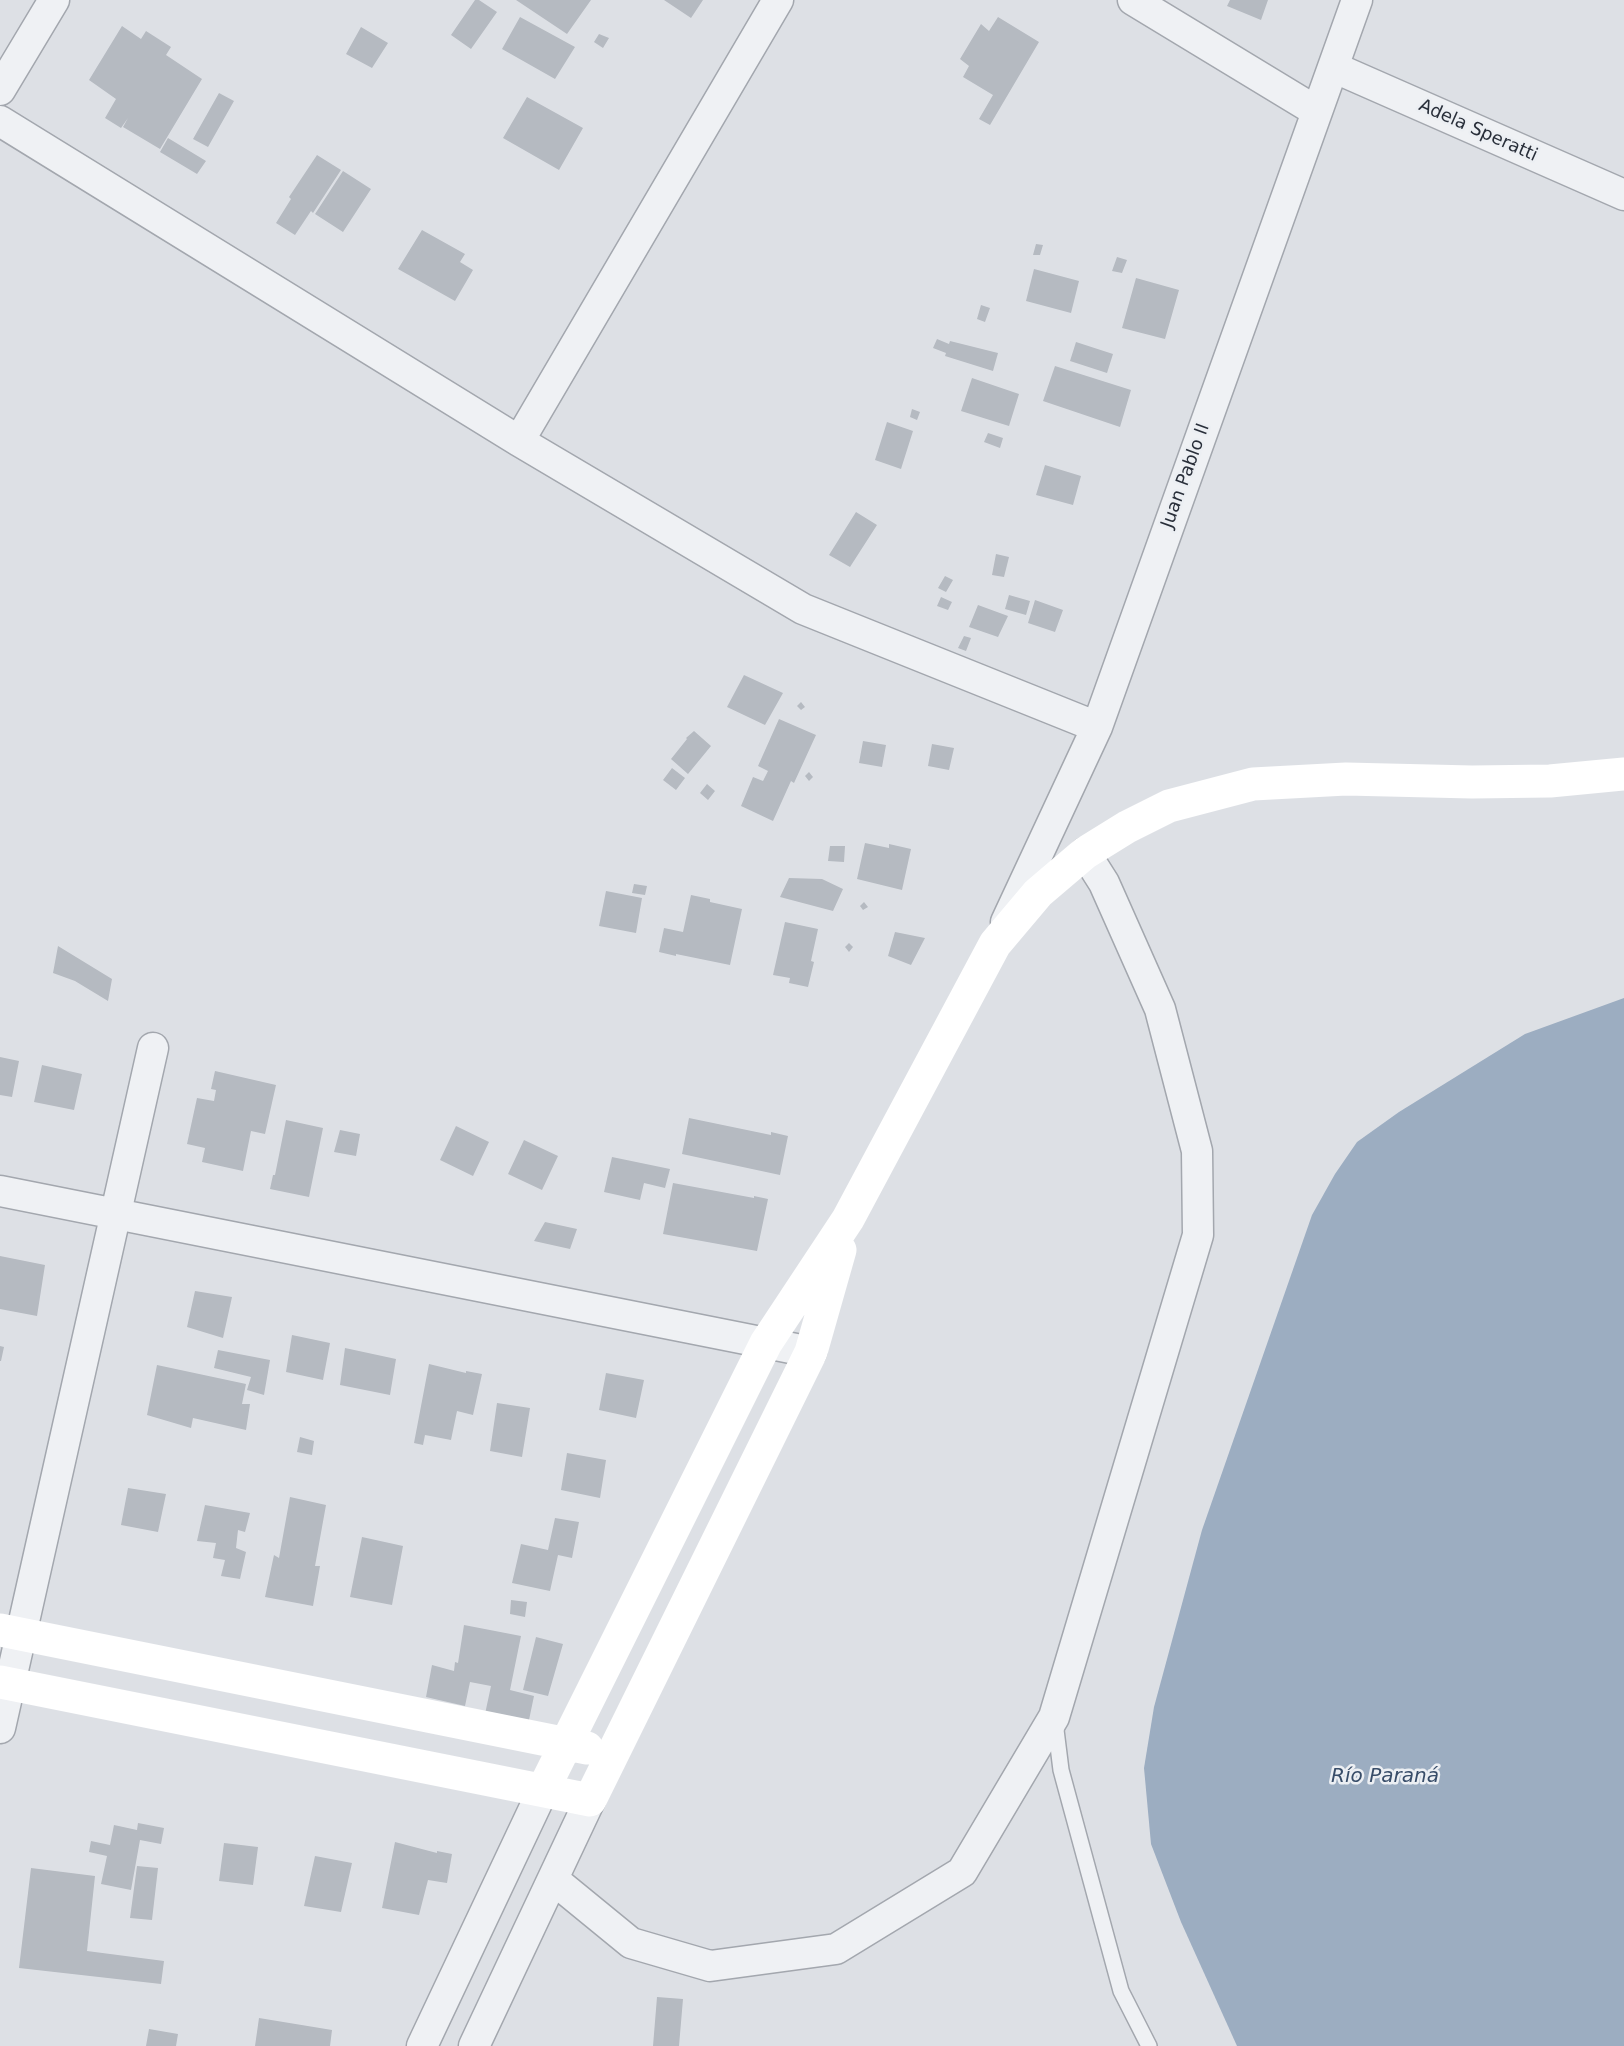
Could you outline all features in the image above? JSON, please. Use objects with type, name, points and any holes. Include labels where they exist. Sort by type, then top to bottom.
[{"type":"main road","points":[[543,1790],[766,1343],[848,1219],[995,944],[1038,893],[1085,853],[1127,827],[1169,806],[1253,784],[1347,779],[1550,781],[1624,774]]},
{"type":"main road","points":[[4,1682],[590,1800],[811,1352],[848,1219]]},
{"type":"main road","points":[[10,1632],[613,1753]]},
{"type":"street","points":[[0,90],[54,0]]},
{"type":"street","points":[[519,441],[778,0]]},
{"type":"street","points":[[1133,0],[1316,111]]},
{"type":"street","name":"Juan Pablo II","points":[[995,944],[1097,727],[1357,0]]},
{"type":"street","name":"Adela Speratti","points":[[1333,67],[1624,195]]},
{"type":"street","points":[[0,121],[519,441],[803,609],[1097,727]]},
{"type":"street","points":[[554,1880],[631,1943],[710,1966],[836,1949],[962,1872],[1054,1717],[1198,1235],[1197,1151],[1160,1009],[1104,883],[1085,853]]},
{"type":"street","points":[[0,1728],[10,1632],[117,1214],[153,1048]]},
{"type":"street","points":[[0,1191],[811,1352]]},
{"type":"street","points":[[422,2046],[543,1790]]},
{"type":"street","points":[[474,2046],[590,1800]]},
{"type":"lane","points":[[1054,1717],[1061,1770],[1121,1991],[1149,2046]]},
{"type":"water","name":"Río Paraná","points":[[1624,998],[1624,2046],[1237,2046],[1181,1922],[1151,1844],[1144,1768],[1154,1707],[1202,1530],[1312,1215],[1335,1174],[1357,1142],[1399,1112],[1525,1034]]},
{"type":"building","points":[[475,0],[479,0],[497,12],[471,49],[451,35]]},
{"type":"building","points":[[516,0],[591,0],[567,34]]},
{"type":"building","points":[[664,0],[703,0],[691,18]]},
{"type":"building","points":[[1230,0],[1268,0],[1261,20],[1227,6]]},
{"type":"building","points":[[520,17],[575,47],[555,79],[502,49]]},
{"type":"building","points":[[998,17],[1039,42],[990,125],[979,119],[993,95],[963,77],[969,66],[960,59],[981,24],[989,31]]},
{"type":"building","points":[[122,26],[141,39],[146,31],[171,47],[166,55],[202,79],[160,149],[123,127],[128,118],[121,128],[105,118],[116,99],[89,80]]},
{"type":"building","points":[[361,27],[388,43],[372,68],[346,54]]},
{"type":"building","points":[[599,34],[609,38],[603,48],[594,42]]},
{"type":"building","points":[[219,93],[234,101],[208,147],[193,139]]},
{"type":"building","points":[[527,97],[583,128],[559,170],[503,138]]},
{"type":"building","points":[[168,138],[206,161],[197,174],[160,152]]},
{"type":"building","points":[[317,155],[341,170],[313,213],[311,211],[295,235],[276,223],[291,199],[289,197]]},
{"type":"building","points":[[343,171],[371,189],[343,232],[315,214]]},
{"type":"building","points":[[422,230],[465,254],[460,262],[473,270],[455,301],[398,269]]},
{"type":"building","points":[[1036,244],[1043,245],[1040,255],[1033,255]]},
{"type":"building","points":[[1117,257],[1127,260],[1122,273],[1112,271]]},
{"type":"building","points":[[1034,269],[1079,281],[1071,313],[1026,301]]},
{"type":"building","points":[[1136,278],[1179,290],[1165,339],[1122,328]]},
{"type":"building","points":[[981,305],[990,308],[985,322],[977,319]]},
{"type":"building","points":[[937,339],[949,344],[950,341],[998,353],[993,371],[945,356],[946,353],[933,348]]},
{"type":"building","points":[[1076,342],[1113,354],[1107,373],[1070,361]]},
{"type":"building","points":[[1055,366],[1131,390],[1120,427],[1043,401]]},
{"type":"building","points":[[972,378],[1019,394],[1009,426],[961,411]]},
{"type":"building","points":[[912,409],[920,412],[917,420],[910,417]]},
{"type":"building","points":[[887,422],[913,431],[901,469],[875,460]]},
{"type":"building","points":[[988,433],[1003,438],[1000,448],[984,442]]},
{"type":"building","points":[[1045,465],[1081,476],[1073,505],[1036,495]]},
{"type":"building","points":[[856,512],[877,525],[850,567],[829,555]]},
{"type":"building","points":[[996,554],[1009,557],[1004,577],[992,575]]},
{"type":"building","points":[[945,576],[953,580],[946,592],[938,588]]},
{"type":"building","points":[[1009,595],[1030,601],[1026,615],[1005,609]]},
{"type":"building","points":[[941,597],[952,602],[948,610],[937,606]]},
{"type":"building","points":[[1035,600],[1063,610],[1055,632],[1028,623]]},
{"type":"building","points":[[978,605],[1008,616],[998,637],[969,627]]},
{"type":"building","points":[[964,636],[971,638],[966,651],[958,648]]},
{"type":"building","points":[[744,675],[783,693],[765,725],[727,707]]},
{"type":"building","points":[[801,702],[805,707],[801,710],[797,706]]},
{"type":"building","points":[[779,719],[816,735],[773,821],[741,806],[753,777],[763,781],[768,771],[758,766]]},
{"type":"building","points":[[694,731],[711,746],[688,774],[671,759]]},
{"type":"building","points":[[863,741],[886,745],[882,767],[859,763]]},
{"type":"building","points":[[932,744],[954,748],[949,770],[928,766]]},
{"type":"building","points":[[672,768],[685,778],[676,790],[663,780]]},
{"type":"building","points":[[809,772],[813,777],[809,781],[805,776]]},
{"type":"building","points":[[707,784],[715,791],[708,800],[700,793]]},
{"type":"building","points":[[865,843],[889,848],[889,844],[911,849],[902,890],[857,879]]},
{"type":"building","points":[[830,846],[845,846],[844,862],[828,861]]},
{"type":"building","points":[[789,878],[822,879],[843,889],[833,911],[780,897]]},
{"type":"building","points":[[634,884],[647,886],[645,895],[632,893]]},
{"type":"building","points":[[606,891],[642,898],[636,933],[599,926]]},
{"type":"building","points":[[691,895],[742,909],[730,965],[659,952],[664,928],[683,932]]},
{"type":"building","points":[[864,902],[868,907],[863,910],[860,906]]},
{"type":"building","points":[[785,922],[818,929],[808,987],[789,983],[790,978],[773,975]]},
{"type":"building","points":[[895,932],[925,938],[911,965],[888,956]]},
{"type":"building","points":[[849,943],[853,947],[849,952],[845,947]]},
{"type":"building","points":[[58,946],[112,979],[108,1001],[75,981],[53,973]]},
{"type":"building","points":[[0,1057],[19,1061],[12,1097],[0,1095]]},
{"type":"building","points":[[42,1065],[82,1074],[74,1110],[34,1102]]},
{"type":"building","points":[[215,1071],[276,1085],[265,1134],[251,1131],[243,1171],[202,1162],[205,1148],[187,1144],[197,1098],[214,1101],[216,1090],[211,1089]]},
{"type":"building","points":[[689,1118],[771,1135],[771,1132],[788,1136],[780,1175],[682,1154]]},
{"type":"building","points":[[286,1120],[323,1128],[309,1197],[270,1189]]},
{"type":"building","points":[[456,1126],[489,1142],[473,1176],[440,1160]]},
{"type":"building","points":[[340,1130],[360,1134],[356,1156],[334,1152]]},
{"type":"building","points":[[524,1140],[558,1156],[542,1190],[508,1174]]},
{"type":"building","points":[[612,1157],[670,1169],[665,1188],[644,1183],[640,1200],[604,1192]]},
{"type":"building","points":[[673,1183],[768,1199],[757,1251],[663,1234]]},
{"type":"building","points":[[545,1222],[577,1229],[570,1249],[534,1241]]},
{"type":"building","points":[[0,1256],[45,1265],[37,1316],[0,1309]]},
{"type":"building","points":[[195,1291],[232,1297],[223,1338],[187,1327]]},
{"type":"building","points":[[292,1335],[330,1343],[323,1380],[286,1372]]},
{"type":"building","points":[[0,1346],[4,1347],[1,1361],[0,1361]]},
{"type":"building","points":[[345,1348],[396,1359],[390,1395],[340,1385]]},
{"type":"building","points":[[218,1350],[270,1360],[264,1395],[247,1390],[251,1377],[214,1368]]},
{"type":"building","points":[[429,1364],[466,1373],[466,1371],[482,1374],[473,1415],[457,1411],[451,1440],[425,1435],[423,1445],[414,1443]]},
{"type":"building","points":[[157,1365],[246,1384],[242,1404],[250,1404],[246,1430],[193,1418],[191,1428],[147,1415]]},
{"type":"building","points":[[606,1373],[644,1380],[636,1418],[599,1410]]},
{"type":"building","points":[[497,1403],[530,1408],[522,1457],[490,1451]]},
{"type":"building","points":[[300,1437],[314,1441],[312,1455],[297,1452]]},
{"type":"building","points":[[567,1453],[606,1460],[600,1498],[561,1490]]},
{"type":"building","points":[[128,1488],[166,1494],[158,1532],[121,1525]]},
{"type":"building","points":[[290,1497],[326,1505],[315,1566],[320,1566],[313,1606],[265,1597],[274,1555],[279,1558]]},
{"type":"building","points":[[205,1505],[250,1513],[245,1532],[238,1530],[236,1548],[246,1552],[240,1579],[221,1576],[225,1560],[213,1558],[216,1543],[197,1541]]},
{"type":"building","points":[[555,1518],[579,1522],[572,1558],[558,1555],[550,1591],[512,1583],[521,1544],[548,1550]]},
{"type":"building","points":[[362,1537],[403,1546],[392,1605],[350,1597]]},
{"type":"building","points":[[511,1600],[527,1602],[525,1617],[510,1614]]},
{"type":"building","points":[[464,1625],[521,1636],[510,1690],[534,1696],[529,1720],[485,1714],[491,1686],[470,1682],[465,1706],[426,1697],[432,1665],[454,1671],[455,1662],[458,1663]]},
{"type":"building","points":[[536,1637],[563,1644],[548,1696],[523,1690]]},
{"type":"building","points":[[138,1823],[164,1828],[161,1844],[140,1840],[131,1890],[101,1884],[107,1856],[89,1852],[91,1841],[110,1845],[114,1825],[137,1830]]},
{"type":"building","points":[[395,1842],[437,1853],[437,1851],[452,1854],[447,1883],[428,1880],[419,1915],[382,1908]]},
{"type":"building","points":[[224,1843],[258,1847],[253,1885],[219,1881]]},
{"type":"building","points":[[315,1856],[352,1863],[341,1912],[304,1906]]},
{"type":"building","points":[[137,1866],[158,1868],[152,1920],[130,1918]]},
{"type":"building","points":[[31,1868],[95,1876],[87,1951],[164,1961],[161,1984],[19,1968]]},
{"type":"building","points":[[657,1997],[683,1999],[679,2046],[653,2046]]},
{"type":"building","points":[[259,2018],[332,2030],[330,2046],[255,2046]]},
{"type":"building","points":[[149,2029],[178,2034],[176,2046],[146,2046]]}]
